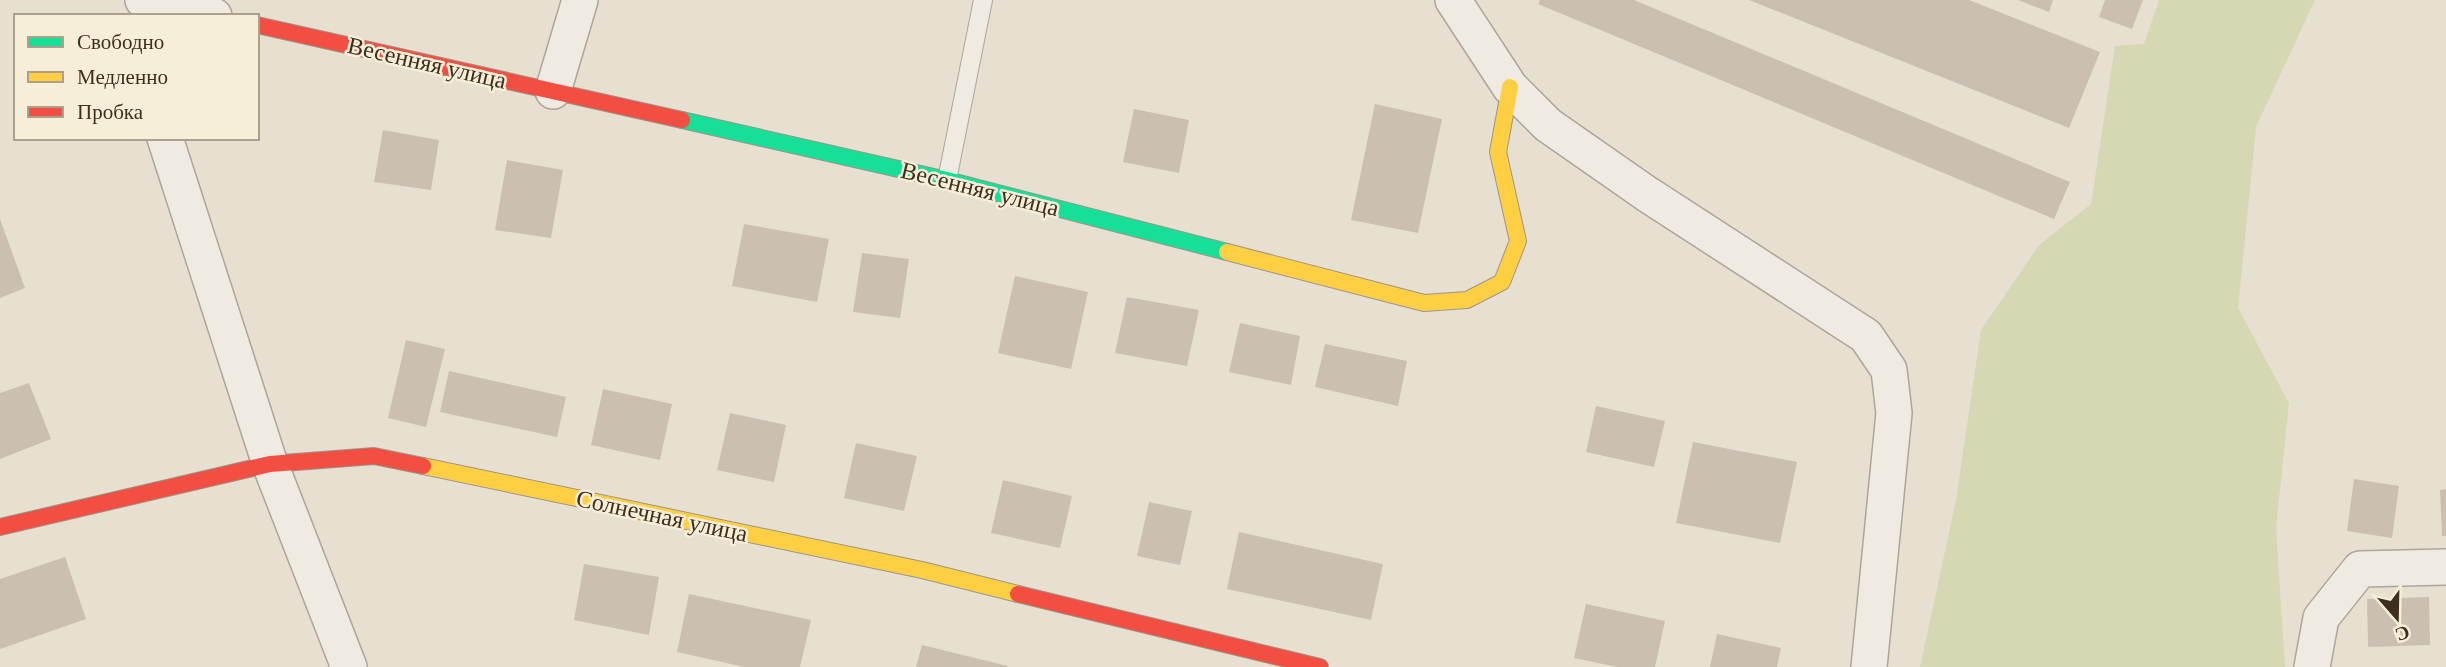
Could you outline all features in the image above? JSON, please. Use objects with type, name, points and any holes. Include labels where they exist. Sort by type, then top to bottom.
[{"type":"street","points":[[143,0],[205,14]]},
{"type":"street","points":[[553,92],[580,0]]},
{"type":"street","points":[[1452,0],[1510,87],[1548,125],[1866,337],[1889,370],[1894,412],[1869,667]]},
{"type":"street","name":"Весенняя улица","points":[[259,26],[947,180],[1424,303],[1467,300],[1502,282],[1518,241],[1498,152],[1510,87]]},
{"type":"street","points":[[166,140],[270,464],[349,667]]},
{"type":"street","name":"Солнечная улица","points":[[0,527],[270,464],[374,456],[922,570],[1321,667]]},
{"type":"street","points":[[2312,667],[2321,618],[2360,569],[2446,566]]},
{"type":"lane","points":[[947,180],[983,0]]},
{"type":"green space","points":[[2159,0],[2315,0],[2256,127],[2238,308],[2289,403],[2276,529],[2285,667],[1920,667],[1956,500],[1981,330],[2039,245],[2091,204],[2115,46],[2144,44]]},
{"type":"building","points":[[1540,0],[1634,0],[2070,182],[2054,219],[1538,4]]},
{"type":"building","points":[[1749,0],[1969,0],[2100,52],[2069,128]]},
{"type":"building","points":[[2018,0],[2053,0],[2049,12]]},
{"type":"building","points":[[2105,0],[2143,0],[2132,29],[2099,17]]},
{"type":"building","points":[[1375,104],[1442,119],[1418,233],[1351,220]]},
{"type":"building","points":[[1134,109],[1189,120],[1179,173],[1123,162]]},
{"type":"building","points":[[383,130],[439,140],[431,190],[374,182]]},
{"type":"building","points":[[507,160],[563,170],[551,238],[495,230]]},
{"type":"building","points":[[0,219],[25,288],[0,298]]},
{"type":"building","points":[[744,224],[829,239],[817,302],[732,286]]},
{"type":"building","points":[[862,253],[909,259],[900,318],[853,312]]},
{"type":"building","points":[[1015,276],[1088,292],[1071,369],[998,353]]},
{"type":"building","points":[[1127,297],[1199,310],[1187,366],[1115,353]]},
{"type":"building","points":[[1240,323],[1300,336],[1291,385],[1229,372]]},
{"type":"building","points":[[406,340],[445,349],[426,427],[388,418]]},
{"type":"building","points":[[1325,344],[1407,361],[1398,406],[1315,387]]},
{"type":"building","points":[[449,371],[566,397],[557,437],[440,412]]},
{"type":"building","points":[[29,383],[51,439],[0,459],[0,393]]},
{"type":"building","points":[[603,389],[672,404],[660,460],[591,445]]},
{"type":"building","points":[[1596,406],[1665,421],[1654,467],[1586,452]]},
{"type":"building","points":[[730,413],[786,425],[774,482],[717,470]]},
{"type":"building","points":[[1693,442],[1797,462],[1780,543],[1676,523]]},
{"type":"building","points":[[856,443],[917,456],[904,511],[844,498]]},
{"type":"building","points":[[2354,479],[2399,486],[2392,538],[2347,531]]},
{"type":"building","points":[[1003,480],[1072,496],[1060,548],[991,533]]},
{"type":"building","points":[[2446,489],[2446,536],[2442,536],[2440,490]]},
{"type":"building","points":[[1149,502],[1192,511],[1180,565],[1137,556]]},
{"type":"building","points":[[1239,532],[1383,564],[1371,620],[1227,589]]},
{"type":"building","points":[[65,557],[86,619],[0,649],[0,579]]},
{"type":"building","points":[[584,564],[659,577],[649,635],[574,620]]},
{"type":"building","points":[[689,594],[811,620],[800,667],[744,667],[677,652]]},
{"type":"building","points":[[2429,597],[2430,645],[2368,647],[2367,599]]},
{"type":"building","points":[[1586,604],[1665,621],[1655,667],[1617,667],[1574,658]]},
{"type":"building","points":[[1717,634],[1781,648],[1777,667],[1710,667]]},
{"type":"building","points":[[922,645],[1008,666],[916,667]]},
{"type":"traffic: fast","points":[[682,120],[947,180],[1227,252]]},
{"type":"traffic: slow","points":[[1227,252],[1424,303],[1467,300],[1502,282],[1518,241],[1498,152],[1510,87]]},
{"type":"traffic: slow","points":[[423,466],[922,570],[1018,594]]},
{"type":"traffic: jam","points":[[259,25],[682,120]]},
{"type":"traffic: jam","points":[[0,527],[270,464],[374,456],[423,466]]},
{"type":"traffic: jam","points":[[1018,594],[1320,667]]}]
